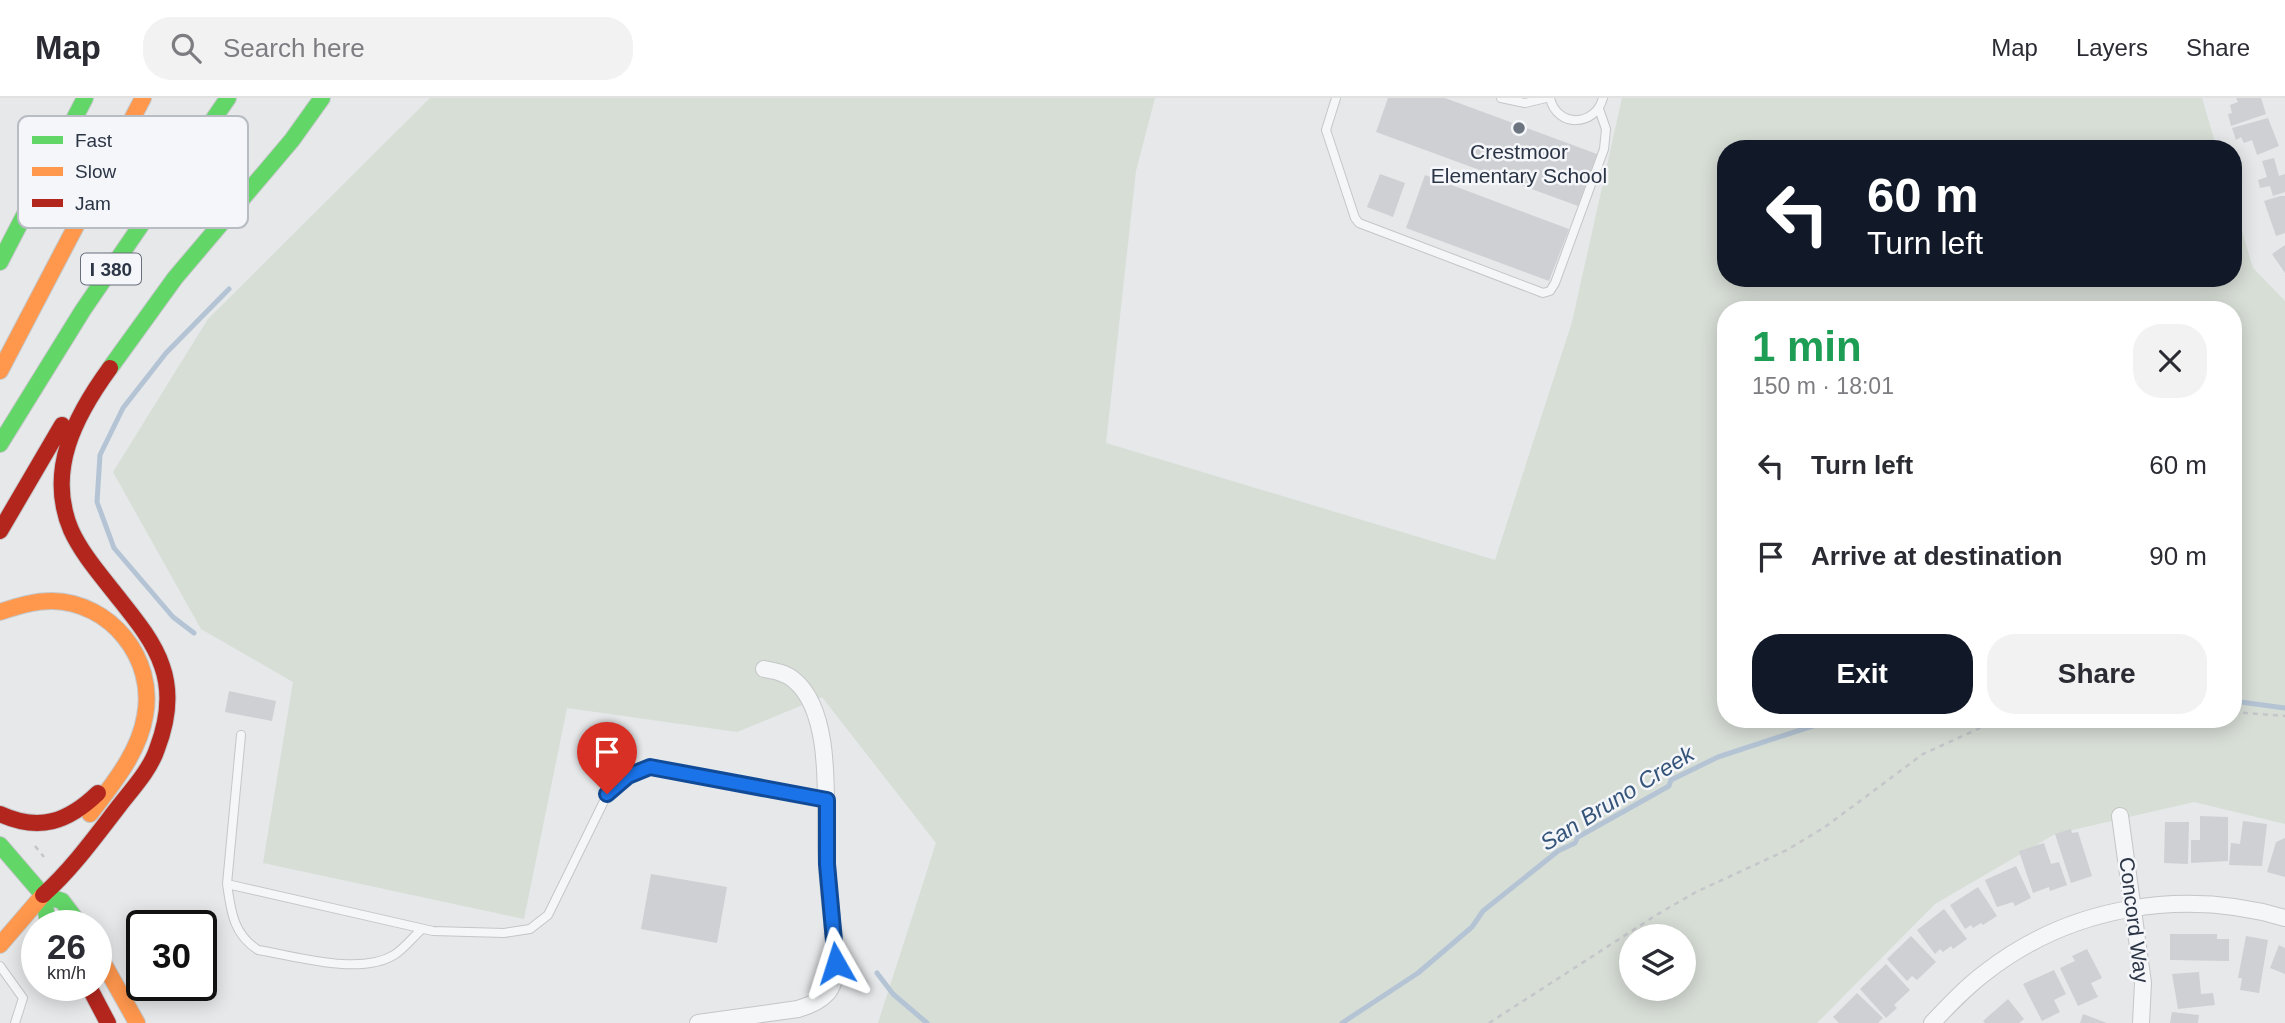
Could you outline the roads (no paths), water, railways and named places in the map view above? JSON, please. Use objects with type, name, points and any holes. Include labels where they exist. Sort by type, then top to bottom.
[{"type":"main road","points":[[76,116],[85,98]]},
{"type":"main road","points":[[134,116],[143,98]]},
{"type":"main road","name":"I 380","points":[[216,116],[228,98]]},
{"type":"main road","points":[[248,178],[320,98]]},
{"type":"main road","points":[[248,191],[303,127],[320,98]]},
{"type":"main road","points":[[0,262],[18,227]]},
{"type":"main road","points":[[0,371],[75,228]]},
{"type":"main road","name":"I 380","points":[[0,444],[83,310],[139,228]]},
{"type":"main road","points":[[0,531],[81,394],[146,300],[204,228]]},
{"type":"main road","points":[[0,945],[66,873],[145,772],[162,738],[168,702],[164,669],[155,646],[90,562],[71,531],[63,508],[60,482],[66,444],[89,399],[153,306],[216,228]]},
{"type":"main road","points":[[0,612],[35,601],[57,601],[95,611],[119,629],[141,665],[147,693],[145,722],[129,756],[81,825]]},
{"type":"main road","points":[[0,814],[15,821],[34,824],[63,819],[93,799],[129,756]]},
{"type":"main road","points":[[0,845],[43,895],[62,901],[69,910]]},
{"type":"main road","points":[[46,910],[43,895],[52,863]]},
{"type":"main road","points":[[112,978],[137,1023]]},
{"type":"main road","points":[[97,1001],[108,1023]]},
{"type":"street","points":[[698,1023],[798,1009],[814,1004],[827,994],[836,980],[826,844],[827,800],[823,742],[816,715],[795,680],[783,673],[764,669]]},
{"type":"street","name":"Concord Way","points":[[2120,816],[2143,983],[2141,1023]]},
{"type":"street","points":[[1932,1023],[1978,978],[2022,948],[2078,922],[2134,908],[2165,904],[2213,904],[2246,908],[2285,918]]},
{"type":"lane","points":[[1336,98],[1326,130],[1359,223],[1542,293],[1550,291],[1555,283],[1604,149],[1606,129],[1599,108],[1602,98]]},
{"type":"lane","points":[[1500,98],[1525,103],[1548,98],[1556,111],[1569,120],[1585,119],[1599,108]]},
{"type":"lane","points":[[241,735],[227,884],[233,920],[247,943],[258,950],[341,964],[378,962],[395,955],[422,929]]},
{"type":"lane","points":[[227,884],[433,931],[504,933],[530,929],[548,915],[607,794],[628,776],[650,767],[827,800]]},
{"type":"lane","points":[[0,966],[23,998],[16,1023]]},
{"type":"waterway","name":"San Bruno Creek","points":[[194,633],[173,617],[114,548],[97,502],[100,455],[123,408],[166,353],[229,289]]},
{"type":"waterway","name":"San Bruno Creek","points":[[2242,702],[2285,708]]},
{"type":"waterway","name":"San Bruno Creek","points":[[1342,1023],[1418,973],[1472,927],[1483,911],[1558,851],[1575,843],[1578,837],[1669,786],[1671,780],[1718,757],[1807,728]]},
{"type":"waterway","name":"San Bruno Creek","points":[[877,973],[893,994],[927,1023]]},
{"type":"place","name":"Crestmoor Elementary School","points":[[1519,128]]}]
